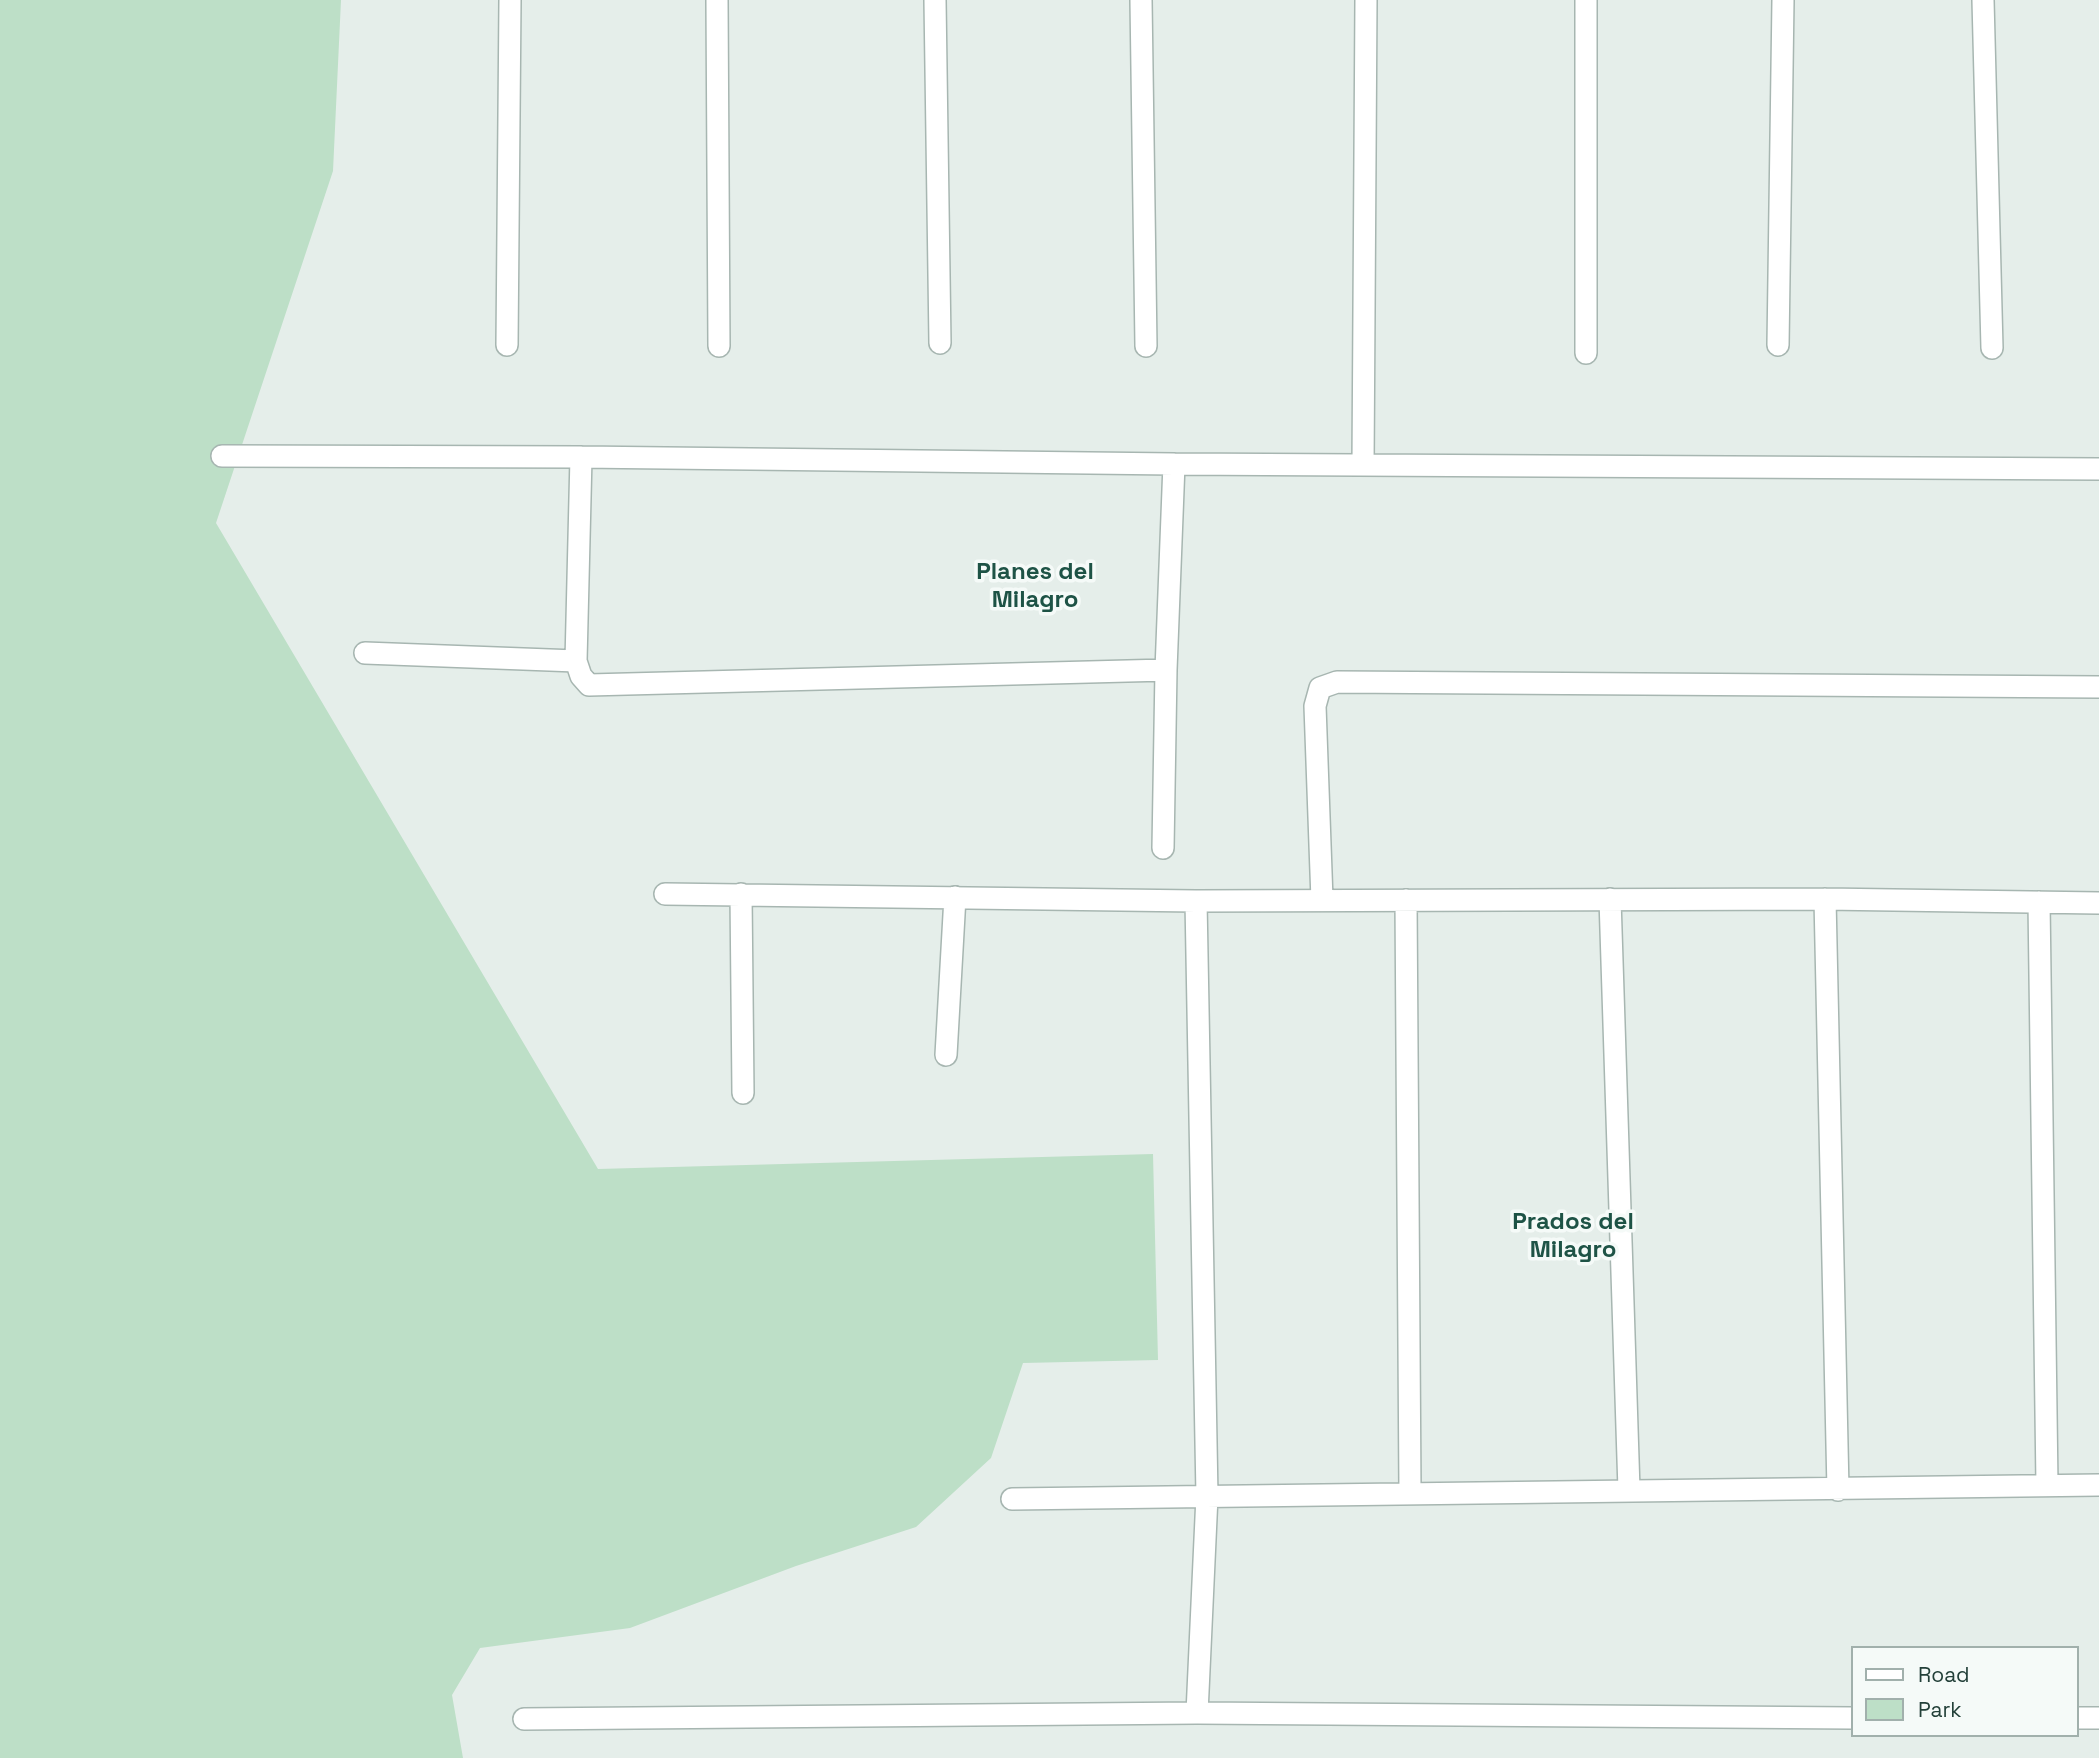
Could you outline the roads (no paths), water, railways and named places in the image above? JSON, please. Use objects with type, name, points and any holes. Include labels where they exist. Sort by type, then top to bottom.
[{"type":"street","points":[[508,345],[510,0]]},
{"type":"street","points":[[717,0],[719,346]]},
{"type":"street","points":[[936,0],[940,343]]},
{"type":"street","points":[[1142,0],[1146,346]]},
{"type":"street","points":[[1363,466],[1366,0]]},
{"type":"street","points":[[1586,0],[1586,353]]},
{"type":"street","points":[[1778,345],[1783,0]]},
{"type":"street","points":[[1983,0],[1992,348]]},
{"type":"street","points":[[222,456],[2099,469]]},
{"type":"street","points":[[581,457],[576,661],[580,676],[589,685],[1166,670]]},
{"type":"street","points":[[1163,848],[1174,464]]},
{"type":"street","points":[[365,653],[576,661]]},
{"type":"street","points":[[1322,900],[1315,706],[1320,688],[1337,682],[2099,687]]},
{"type":"street","points":[[665,894],[1196,901],[1825,899],[2099,903]]},
{"type":"street","points":[[741,894],[743,1093]]},
{"type":"street","points":[[946,1055],[955,897]]},
{"type":"street","points":[[1611,899],[1629,1490]]},
{"type":"street","points":[[1825,899],[1838,1490]]},
{"type":"street","points":[[1405,900],[1410,1493]]},
{"type":"street","points":[[1196,901],[1207,1496],[1197,1713]]},
{"type":"street","points":[[2039,902],[2047,1485]]},
{"type":"street","points":[[1013,1499],[2099,1485]]},
{"type":"street","points":[[524,1719],[1197,1713],[1850,1718]]},
{"type":"street","points":[[2078,1718],[2099,1718]]},
{"type":"district","name":"Planes del Milagro","points":[[1035,586]]},
{"type":"district","name":"Prados del Milagro","points":[[1573,1236]]}]
